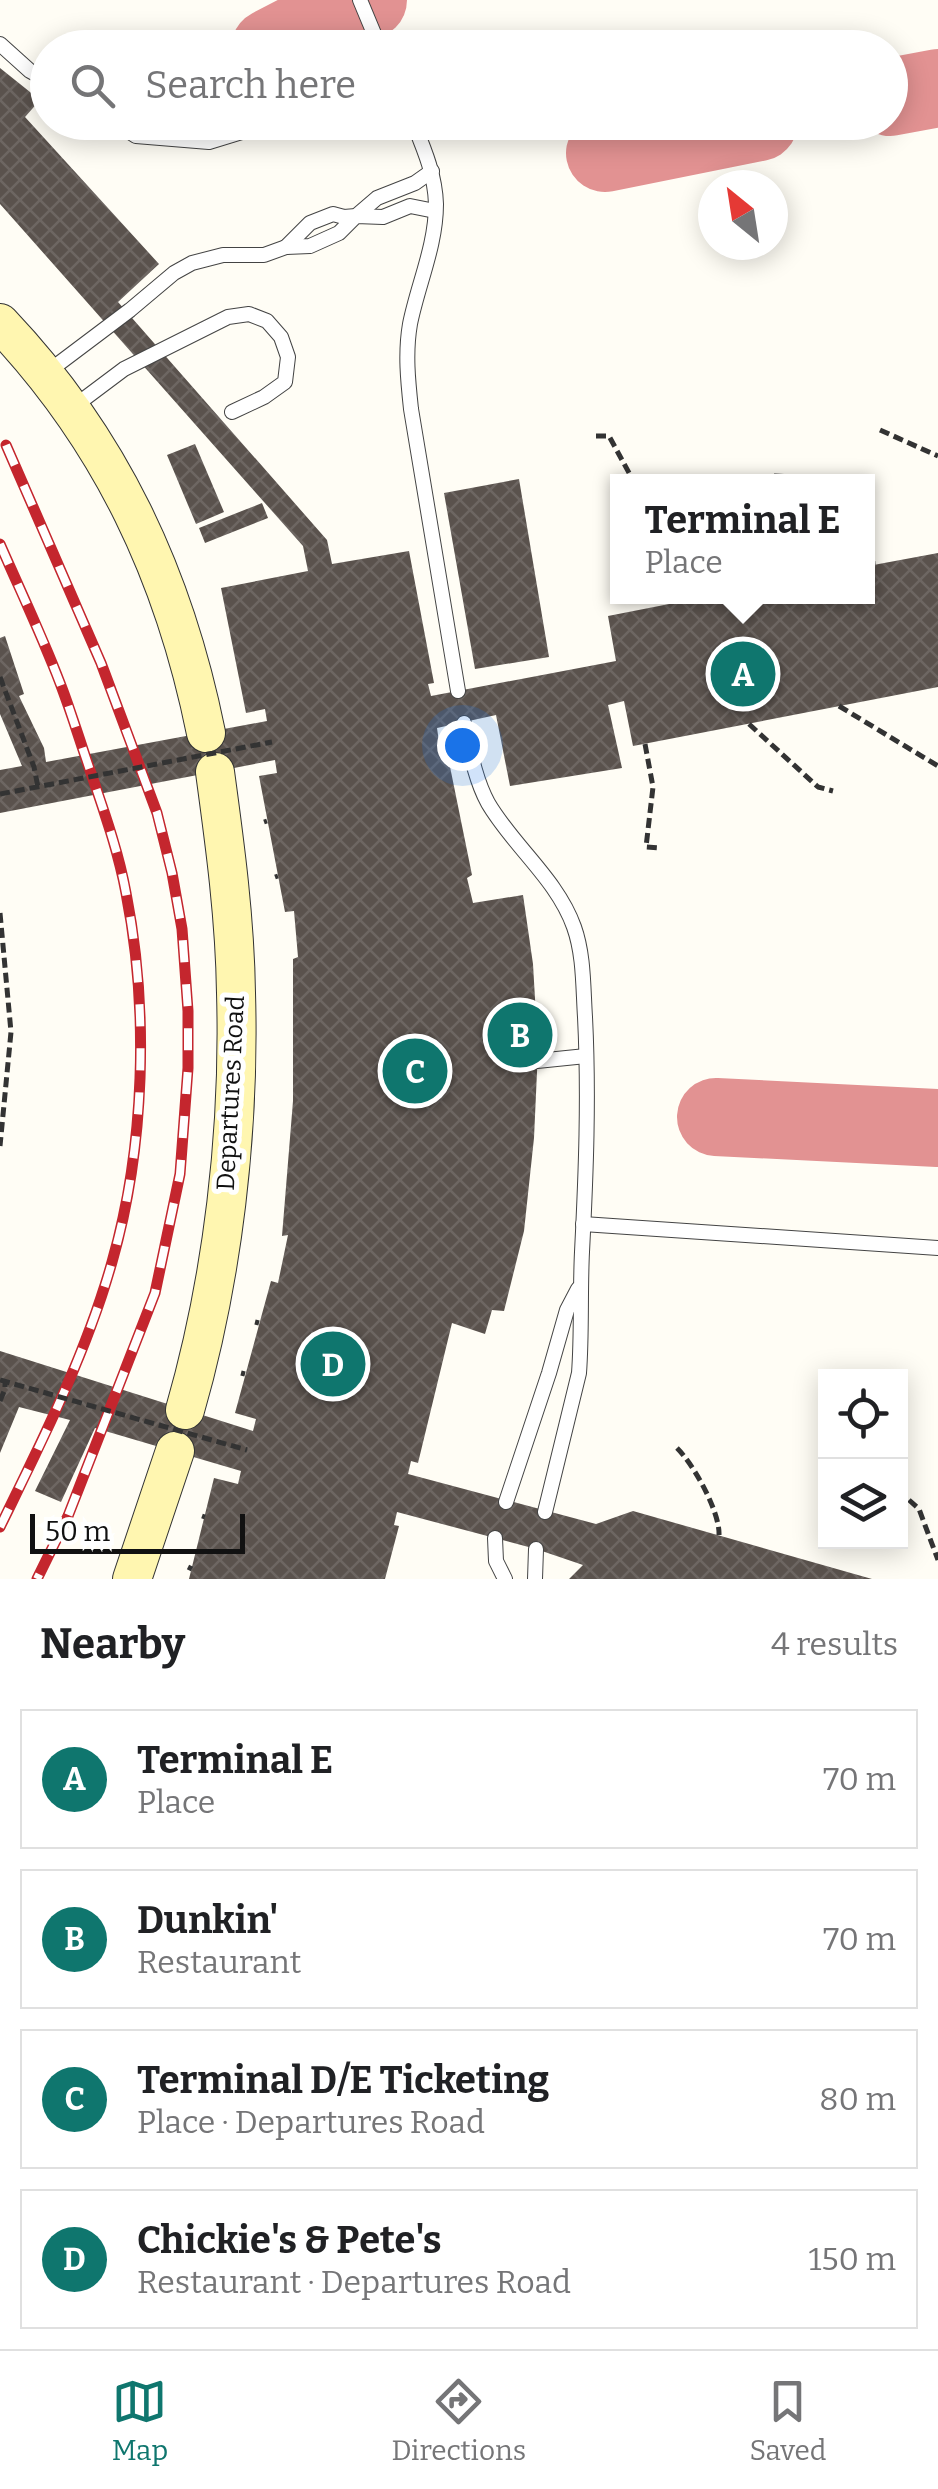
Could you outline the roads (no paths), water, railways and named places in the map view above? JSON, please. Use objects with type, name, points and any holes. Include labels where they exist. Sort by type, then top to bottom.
[{"type":"street","points":[[10,340],[45,374],[71,409],[133,510],[178,628],[206,732]]},
{"type":"street","name":"Departures Road","points":[[185,1410],[198,1367],[218,1261],[234,1097],[234,937],[215,772]]},
{"type":"street","points":[[132,1579],[174,1451]]},
{"type":"lane","points":[[360,0],[372,30]]},
{"type":"lane","points":[[0,44],[30,71]]},
{"type":"lane","points":[[185,140],[216,140]]},
{"type":"lane","points":[[420,140],[432,171],[435,211],[429,254],[410,324],[407,373],[458,691]]},
{"type":"lane","points":[[356,216],[376,198],[415,183],[432,171]]},
{"type":"lane","points":[[45,374],[174,273],[192,264],[224,255],[264,255],[286,248],[310,223],[332,214],[383,217],[410,206],[435,211]]},
{"type":"lane","points":[[71,409],[124,370],[228,317],[249,314],[267,320],[281,337],[288,357],[284,382],[232,412]]},
{"type":"lane","points":[[464,723],[487,801],[566,907],[582,961],[587,1130],[579,1373],[545,1512]]},
{"type":"lane","points":[[538,1060],[586,1056]]},
{"type":"lane","points":[[583,1224],[938,1248]]},
{"type":"lane","points":[[506,1502],[567,1310],[580,1284]]},
{"type":"lane","points":[[495,1538],[496,1561],[505,1579]]},
{"type":"lane","points":[[535,1579],[536,1549]]},
{"type":"railway","points":[[6,445],[101,663],[157,813],[182,929],[188,1011],[180,1174],[155,1293],[68,1516],[37,1579]]},
{"type":"railway","points":[[0,544],[60,683],[116,849],[133,938],[140,1031],[137,1126],[112,1262],[76,1364],[0,1527]]},
{"type":"place","name":"Terminal E","points":[[743,674]]},
{"type":"place","name":"Dunkin'","points":[[520,1035]]},
{"type":"place","name":"Terminal D/E Ticketing","points":[[415,1071]]},
{"type":"place","name":"Chickie's & Pete's","points":[[333,1364]]}]
